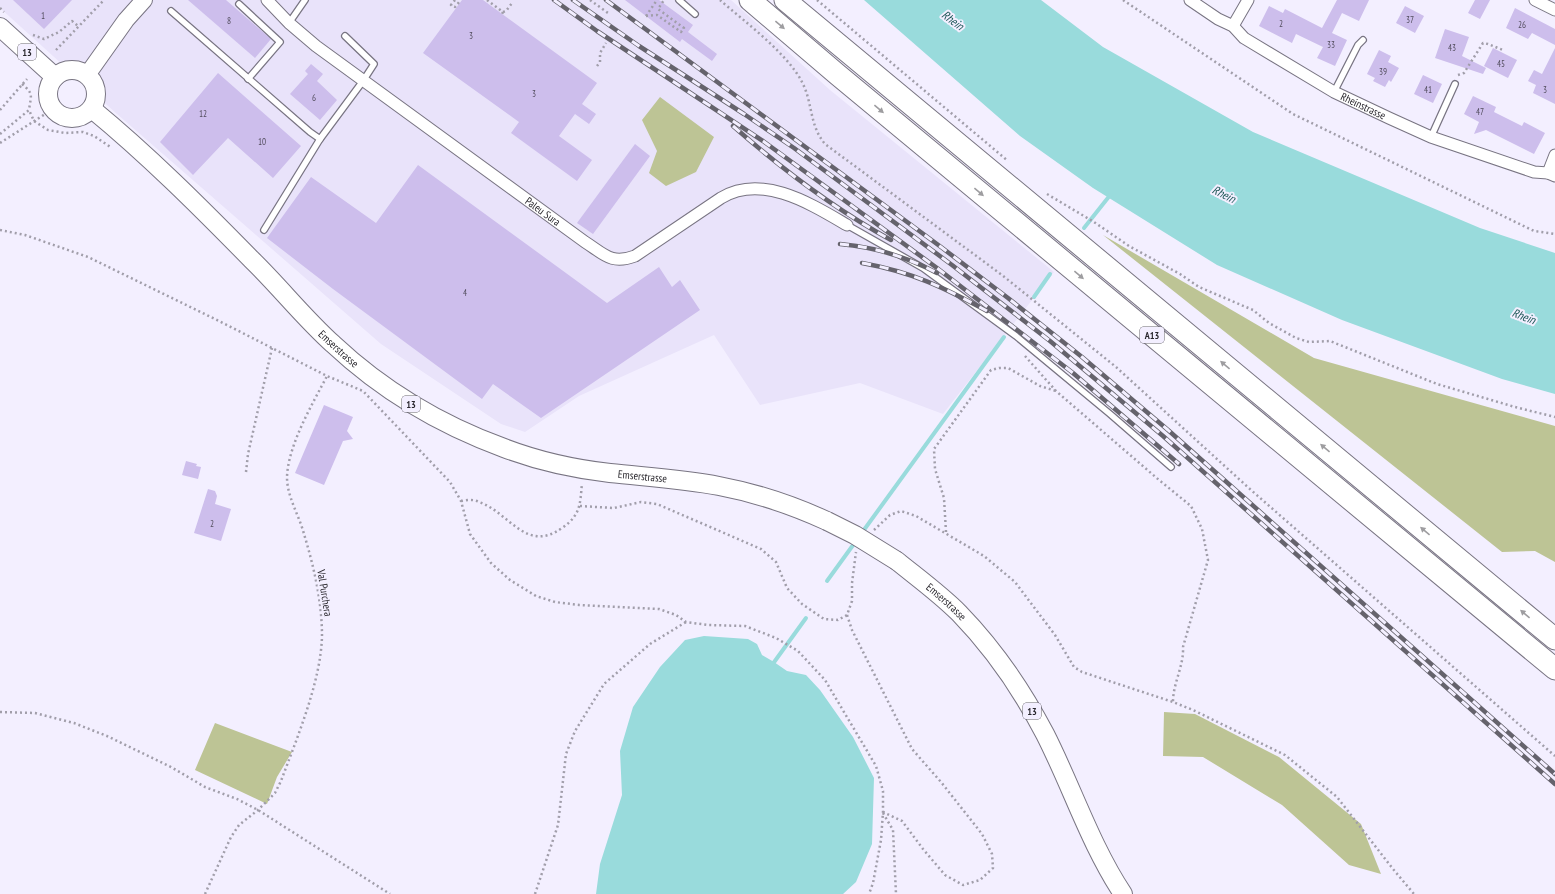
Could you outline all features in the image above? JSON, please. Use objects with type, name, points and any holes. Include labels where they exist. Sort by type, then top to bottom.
[{"type":"highway","name":"A13","points":[[750,0],[844,80],[1555,669]]},
{"type":"highway","name":"A13","points":[[785,0],[1555,639]]},
{"type":"main road","name":"13","points":[[4,22],[55,76]]},
{"type":"main road","points":[[67,70],[80,71],[87,75],[92,80],[95,87],[96,95],[92,109],[78,118],[70,119],[62,117],[53,109],[48,99],[47,91],[50,83],[55,76],[67,70]]},
{"type":"main road","name":"Emserstrasse","points":[[92,109],[127,138],[252,260],[332,344],[381,384],[430,415],[472,436],[536,459],[582,468],[718,485],[774,500],[827,521],[855,535],[897,561],[935,591],[959,613],[999,660],[1017,686],[1045,735],[1087,830],[1123,894]]},
{"type":"street","points":[[87,75],[126,20],[144,0]]},
{"type":"street","name":"Paleu Sura","points":[[267,0],[289,23],[316,46],[585,242],[614,260],[624,260],[635,256],[729,193],[741,190],[764,190],[797,198],[847,225]]},
{"type":"street","name":"Rheinstrasse","points":[[1190,0],[1218,19],[1233,26],[1244,38],[1334,92],[1431,137],[1534,172],[1552,175]]},
{"type":"street","points":[[1233,26],[1248,0]]},
{"type":"street","points":[[1534,0],[1555,10]]},
{"type":"street","points":[[1552,175],[1555,155]]},
{"type":"lane","points":[[289,23],[305,0]]},
{"type":"lane","points":[[679,0],[695,14]]},
{"type":"lane","points":[[239,4],[280,42],[248,79]]},
{"type":"lane","points":[[171,11],[248,79],[320,139]]},
{"type":"lane","points":[[264,230],[320,139],[374,64],[345,36]]},
{"type":"lane","points":[[1334,92],[1358,45],[1363,40]]},
{"type":"lane","points":[[1431,137],[1455,84]]},
{"type":"lane","points":[[847,225],[922,268],[1026,344],[1171,467]]},
{"type":"path","points":[[56,50],[104,0]]},
{"type":"path","points":[[455,0],[452,5],[455,7],[460,1],[461,2]]},
{"type":"path","points":[[487,0],[502,13],[506,11],[512,3]]},
{"type":"path","points":[[590,0],[608,13]]},
{"type":"path","points":[[657,0],[646,16],[657,15],[681,32],[684,28],[658,9],[663,1]]},
{"type":"path","points":[[720,0],[781,54],[796,73],[806,91],[813,125],[819,138],[828,148],[1002,275],[1116,367],[1251,490],[1555,756]]},
{"type":"path","points":[[817,0],[1012,165]]},
{"type":"path","points":[[1123,0],[1293,114],[1534,231],[1555,234]]},
{"type":"path","points":[[0,8],[4,22]]},
{"type":"path","points":[[30,33],[35,37],[44,39],[59,32],[72,21],[78,26]]},
{"type":"path","points":[[597,66],[600,62],[600,53],[606,43]]},
{"type":"path","points":[[1458,74],[1464,73],[1483,43],[1503,50]]},
{"type":"path","points":[[0,110],[27,79]]},
{"type":"path","points":[[22,84],[30,91],[31,95],[29,110],[34,121],[48,130],[65,133],[83,132],[94,136],[115,150]]},
{"type":"path","points":[[0,143],[53,109]]},
{"type":"path","points":[[0,134],[29,110]]},
{"type":"path","points":[[1042,190],[1048,195],[1087,217],[1129,246],[1162,263],[1199,287],[1253,310],[1269,323],[1296,338],[1309,342],[1330,340],[1436,384],[1555,417]]},
{"type":"path","points":[[0,230],[25,235],[88,257],[327,376],[363,391],[450,482],[461,501],[470,534],[491,564],[510,580],[536,596],[556,602],[579,605],[658,609],[676,615],[686,622],[708,625],[745,626],[776,638],[798,651],[825,680],[876,766],[883,791],[883,812],[881,840],[873,883],[869,894]]},
{"type":"path","points":[[1026,344],[1020,350],[1056,392],[1191,506],[1202,529],[1208,560],[1183,647],[1184,657],[1173,693],[1173,702]]},
{"type":"path","points":[[246,472],[248,454],[272,348]]},
{"type":"path","points":[[946,533],[944,498],[935,469],[934,449],[991,370],[1008,368],[1040,386],[1056,392]]},
{"type":"path","name":"Val Purchera","points":[[205,894],[231,837],[239,825],[258,810],[275,792],[281,781],[313,689],[320,657],[320,604],[305,535],[288,485],[287,475],[289,462],[295,443],[306,417],[327,376]]},
{"type":"path","points":[[461,501],[478,501],[487,505],[517,529],[527,534],[539,536],[557,532],[571,522],[580,506],[582,468]]},
{"type":"path","points":[[580,506],[614,508],[641,502],[657,504],[761,549],[776,562],[787,588],[802,604],[824,619],[838,620],[847,615]]},
{"type":"path","points":[[870,535],[890,515],[901,511],[916,516],[984,556],[1015,582],[1055,635],[1074,666],[1082,672],[1173,702],[1285,755],[1337,797],[1392,869],[1414,894]]},
{"type":"path","points":[[860,546],[856,551],[852,583],[852,601],[847,615],[852,630],[912,748],[982,834],[992,854],[993,868],[980,880],[963,885],[945,875],[902,821],[883,812]]},
{"type":"path","points":[[534,894],[558,825],[566,754],[575,731],[604,684],[650,644],[686,622]]},
{"type":"path","points":[[0,712],[35,713],[74,723],[107,736],[157,760],[205,787],[258,810],[390,894]]},
{"type":"path","points":[[883,812],[893,830],[896,894]]},
{"type":"shaded area","points":[[0,0],[731,0],[830,90],[1054,272],[943,414],[860,383],[760,405],[714,335],[579,396],[525,432],[501,424],[381,344],[117,114],[0,8]]},
{"type":"shaded area","points":[[660,97],[714,137],[696,172],[666,186],[649,173],[657,151],[642,120]]},
{"type":"shaded area","points":[[1103,235],[1314,358],[1555,426],[1555,562],[1535,551],[1502,552]]},
{"type":"shaded area","points":[[1164,712],[1195,714],[1279,757],[1361,824],[1381,874],[1349,865],[1282,805],[1203,757],[1163,756]]},
{"type":"shaded area","points":[[215,723],[292,752],[277,777],[267,804],[195,770]]},
{"type":"water","name":"Rhein","points":[[864,0],[1041,0],[1103,47],[1253,132],[1480,228],[1555,253],[1555,394],[1502,379],[1342,320],[1217,265],[1093,188],[1020,136]]},
{"type":"water","points":[[704,636],[748,639],[757,644],[762,655],[787,671],[806,675],[820,690],[853,737],[874,778],[872,844],[856,882],[843,894],[596,894],[600,864],[622,795],[620,751],[633,707],[660,667],[685,640]]},
{"type":"building","points":[[13,0],[72,0],[44,29]]},
{"type":"building","points":[[188,0],[226,0],[271,39],[255,58]]},
{"type":"building","points":[[462,0],[483,0],[597,83],[582,104],[596,114],[589,124],[575,114],[559,136],[592,160],[577,181],[511,133],[519,122],[423,53]]},
{"type":"building","points":[[625,0],[659,0],[693,25],[688,32],[717,54],[712,61],[682,39],[680,42]]},
{"type":"building","points":[[1337,0],[1369,0],[1359,21],[1342,13],[1332,33],[1347,40],[1335,66],[1317,58],[1323,47],[1296,34],[1292,43],[1259,26],[1269,6],[1283,13],[1285,9],[1322,28]]},
{"type":"building","points":[[1475,0],[1490,0],[1480,19],[1468,13]]},
{"type":"building","points":[[1405,6],[1424,16],[1415,33],[1396,23]]},
{"type":"building","points":[[1515,8],[1555,29],[1555,45],[1532,33],[1528,39],[1506,28]]},
{"type":"building","points":[[1445,29],[1469,37],[1462,56],[1486,68],[1483,74],[1435,58]]},
{"type":"building","points":[[1493,48],[1517,60],[1508,78],[1484,66]]},
{"type":"building","points":[[1555,48],[1555,104],[1533,93],[1536,85],[1528,81],[1534,70],[1542,74]]},
{"type":"building","points":[[1379,50],[1391,56],[1388,62],[1399,68],[1391,82],[1389,80],[1385,87],[1373,81],[1375,78],[1367,74]]},
{"type":"building","points":[[311,64],[323,74],[317,81],[337,100],[320,120],[290,94],[308,74],[305,71]]},
{"type":"building","points":[[218,73],[301,146],[273,178],[228,138],[193,175],[160,142]]},
{"type":"building","points":[[1423,75],[1442,84],[1433,103],[1414,94]]},
{"type":"building","points":[[1473,96],[1496,107],[1494,112],[1522,126],[1524,122],[1545,133],[1534,154],[1486,130],[1474,134],[1479,122],[1464,114]]},
{"type":"building","points":[[635,144],[650,156],[593,234],[577,223]]},
{"type":"building","points":[[418,165],[607,303],[659,267],[672,287],[680,280],[700,310],[541,418],[493,384],[482,399],[333,289],[267,238],[311,177],[376,223]]},
{"type":"building","points":[[324,405],[353,417],[347,431],[353,439],[343,441],[324,485],[295,473]]},
{"type":"building","points":[[186,461],[197,464],[196,466],[201,467],[198,479],[182,475]]},
{"type":"building","points":[[208,489],[215,491],[217,496],[215,504],[231,509],[221,541],[194,533]]},
{"type":"waterway","points":[[1084,228],[1111,194]]},
{"type":"waterway","points":[[1034,297],[1050,274]]},
{"type":"waterway","points":[[861,534],[1004,337]]},
{"type":"waterway","points":[[827,581],[856,541]]},
{"type":"waterway","points":[[772,665],[806,618]]},
{"type":"railway","points":[[554,0],[597,31],[763,141],[937,268],[1073,373],[1179,464]]},
{"type":"railway","points":[[573,0],[639,46],[794,148],[952,265],[1050,341],[1163,436],[1555,784]]},
{"type":"railway","points":[[606,0],[941,247],[1082,357],[1168,430],[1555,774]]},
{"type":"railway","points":[[733,126],[809,188],[849,215],[891,240]]},
{"type":"railway","points":[[840,244],[878,250],[914,262],[937,273]]},
{"type":"railway","points":[[862,263],[896,271],[927,281],[987,311]]}]
